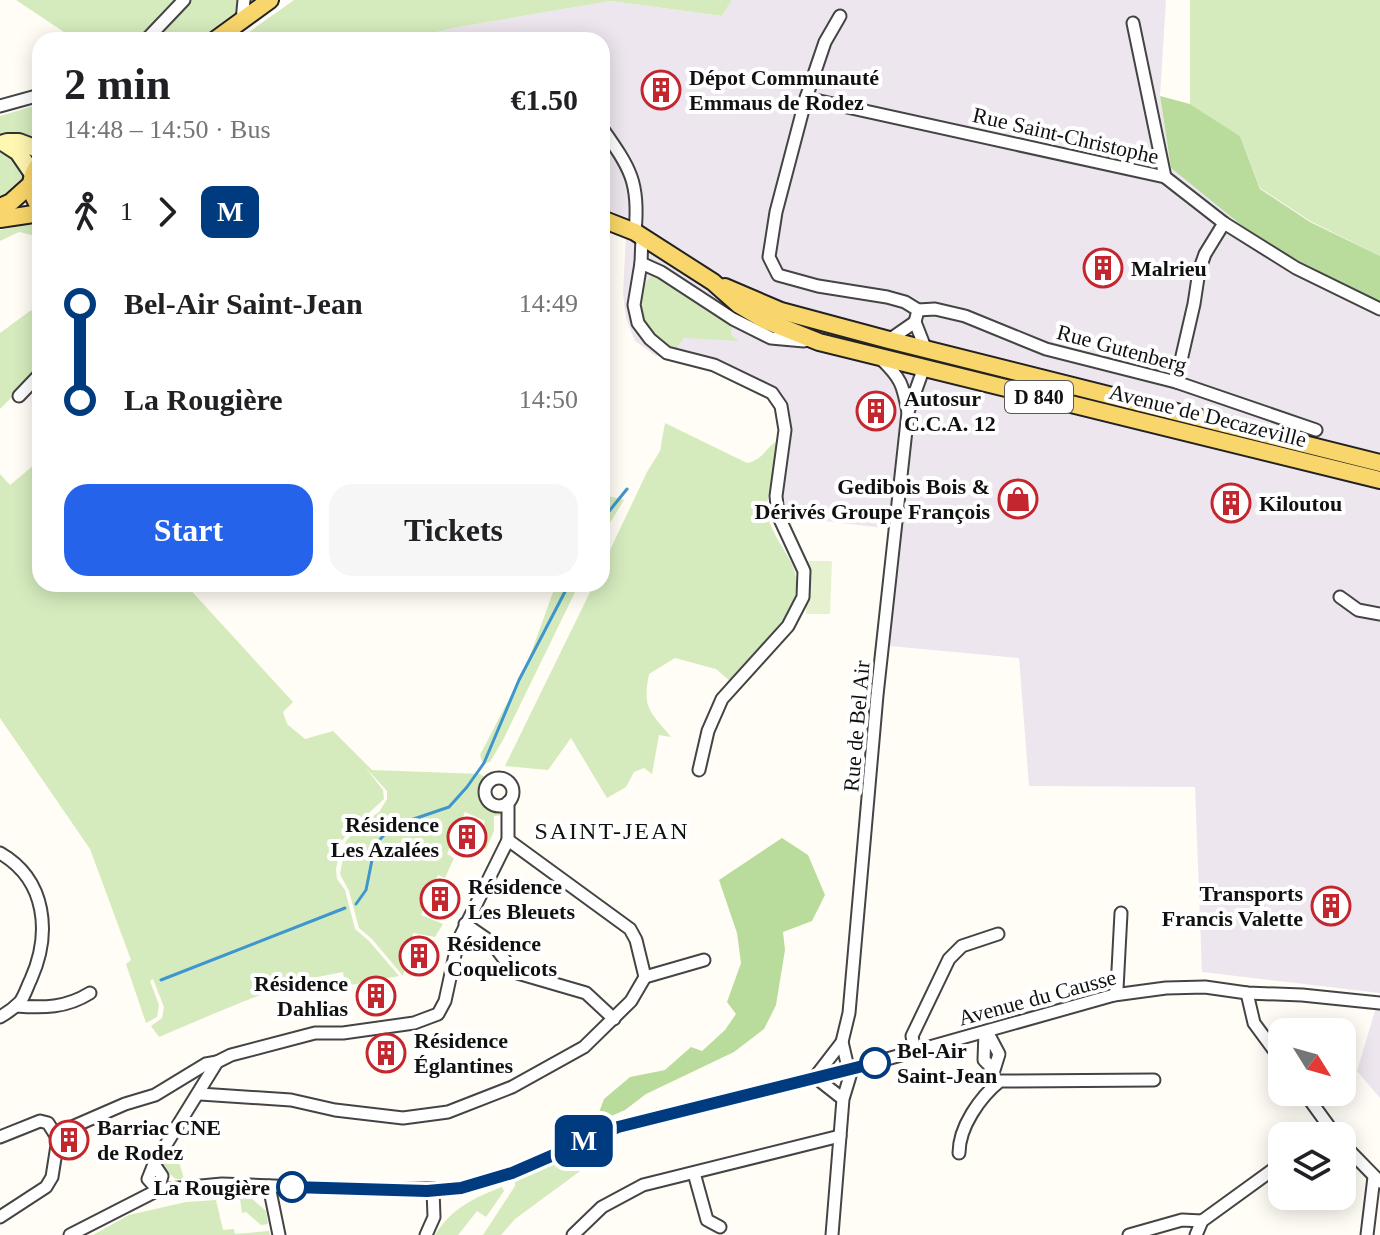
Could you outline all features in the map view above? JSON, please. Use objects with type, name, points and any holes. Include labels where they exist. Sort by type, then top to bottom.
[{"type":"main road","points":[[226,32],[270,0]]},
{"type":"main road","points":[[2,143],[19,142],[32,147]]},
{"type":"main road","points":[[2,143],[18,152],[32,169]]},
{"type":"main road","points":[[0,207],[11,202],[32,177]]},
{"type":"main road","points":[[0,219],[32,214]]},
{"type":"main road","name":"Avenue de Decazeville","points":[[610,222],[638,234],[713,282],[739,305],[764,320],[819,342],[1380,480]]},
{"type":"main road","name":"Avenue de Decazeville","points":[[713,282],[781,311],[1380,463]]},
{"type":"street","points":[[154,32],[184,0]]},
{"type":"street","points":[[242,21],[244,0]]},
{"type":"street","points":[[806,98],[820,54],[840,16]]},
{"type":"street","points":[[1133,23],[1165,177]]},
{"type":"street","points":[[0,106],[32,97]]},
{"type":"street","name":"Rue Saint-Christophe","points":[[806,98],[1165,177],[1224,223],[1296,268],[1380,309]]},
{"type":"street","name":"Rue Gutenberg","points":[[806,98],[773,227],[769,257],[778,275],[818,286],[887,297],[918,310],[935,309],[965,316],[1046,349],[1176,382],[1316,430]]},
{"type":"street","points":[[610,140],[625,162],[636,189],[641,263],[634,305],[638,323],[650,339],[667,353],[714,365],[772,393],[781,406],[785,430],[776,496],[778,515],[804,571],[803,597],[788,626],[722,699],[708,731],[699,770]]},
{"type":"street","points":[[1176,382],[1199,271],[1205,254],[1224,223]]},
{"type":"street","points":[[641,263],[771,338],[819,342]]},
{"type":"street","points":[[918,310],[915,322],[926,350]]},
{"type":"street","points":[[889,340],[915,322]]},
{"type":"street","name":"Rue de Bel Air","points":[[881,359],[896,373],[903,385],[908,412]]},
{"type":"street","name":"Rue de Bel Air","points":[[815,1077],[842,1042],[849,1013],[877,695],[908,412],[923,370]]},
{"type":"street","points":[[19,396],[32,382]]},
{"type":"street","points":[[1340,597],[1358,610],[1380,614]]},
{"type":"street","points":[[56,1134],[125,1104],[155,1095],[206,1064],[231,1055],[315,1033],[343,1033],[426,1020],[438,1014],[445,1001],[458,941],[508,840],[508,802]]},
{"type":"street","points":[[508,840],[630,929],[636,940],[645,977]]},
{"type":"street","points":[[0,853],[27,875],[36,891],[42,911],[44,936],[37,965],[22,999],[0,1017]]},
{"type":"street","points":[[1114,995],[1117,989],[1121,913]]},
{"type":"street","points":[[465,924],[491,942],[514,972],[586,993],[614,1019]]},
{"type":"street","points":[[915,1052],[912,1036],[949,959],[962,946],[998,934]]},
{"type":"street","points":[[200,1094],[291,1100],[335,1110],[403,1118],[448,1112],[512,1087],[584,1047],[631,1001],[645,977],[704,960]]},
{"type":"street","name":"Avenue du Causse","points":[[158,1190],[222,1184],[433,1190],[461,1188],[512,1173],[618,1127],[848,1070],[1114,995],[1166,988],[1205,987],[1380,1003]]},
{"type":"street","points":[[16,1006],[45,1008],[73,1003],[90,993]]},
{"type":"street","points":[[1247,993],[1254,1023],[1268,1042]]},
{"type":"street","points":[[985,1032],[984,1060],[1000,1081]]},
{"type":"street","name":"Rue de Bel Air","points":[[842,1042],[848,1070]]},
{"type":"street","points":[[70,1235],[158,1190],[148,1179],[154,1164],[217,1062]]},
{"type":"street","points":[[832,1235],[843,1099],[850,1076],[848,1070]]},
{"type":"street","points":[[815,1077],[843,1099]]},
{"type":"street","points":[[959,1153],[959,1138],[985,1096],[1000,1081],[1154,1080]]},
{"type":"street","points":[[0,1137],[40,1121],[48,1123],[58,1139],[52,1177],[46,1187],[0,1217]]},
{"type":"street","points":[[578,1233],[602,1207],[643,1185],[840,1136]]},
{"type":"street","points":[[1356,1158],[1377,1180],[1367,1235]]},
{"type":"street","points":[[694,1173],[707,1220],[720,1227]]},
{"type":"street","points":[[1196,1235],[1202,1221],[1268,1173]]},
{"type":"street","points":[[269,1186],[279,1235]]},
{"type":"street","points":[[426,1235],[434,1217],[433,1190]]},
{"type":"street","points":[[1129,1235],[1182,1220],[1202,1221]]},
{"type":"shaded area","points":[[732,0],[1166,0],[1160,96],[1171,168],[1380,303],[1380,993],[1202,972],[1195,787],[1029,786],[1019,658],[890,646],[900,530],[766,514],[782,439],[781,415],[770,397],[718,371],[656,356],[635,341],[626,319],[623,293],[627,218],[610,211],[610,32],[437,32],[611,1],[722,16]]},
{"type":"shaded area","points":[[1380,994],[1380,1098],[1357,1071]]},
{"type":"green space","points":[[16,0],[254,0],[214,32],[64,32]]},
{"type":"green space","points":[[294,0],[732,0],[722,16],[611,1],[437,32],[249,32]]},
{"type":"green space","points":[[1190,0],[1380,0],[1380,256],[1310,221],[1260,188],[1240,136],[1190,104]]},
{"type":"green space","points":[[1160,96],[1190,104],[1240,136],[1260,189],[1310,222],[1380,256],[1380,303],[1261,241],[1171,168]]},
{"type":"green space","points":[[32,106],[32,141],[17,133],[0,135],[0,116]]},
{"type":"green space","points":[[0,151],[12,153],[25,175],[23,181],[4,199],[0,195]]},
{"type":"green space","points":[[32,225],[32,235],[19,232],[0,241],[0,230]]},
{"type":"green space","points":[[652,275],[732,323],[731,335],[739,341],[684,338],[676,349],[658,340],[646,326],[641,309],[643,291]]},
{"type":"green space","points":[[30,311],[32,377],[0,409],[0,333]]},
{"type":"green space","points":[[665,423],[747,463],[782,439],[767,512],[796,579],[795,596],[789,612],[780,628],[730,681],[716,669],[675,658],[649,674],[647,702],[671,737],[659,735],[652,774],[644,768],[634,772],[626,787],[607,798],[571,738],[548,770],[505,766],[590,592],[610,592],[610,550],[660,451]]},
{"type":"green space","points":[[32,467],[32,592],[192,592],[293,702],[283,712],[287,724],[305,739],[333,731],[372,770],[480,774],[487,779],[481,794],[490,807],[505,815],[494,816],[494,831],[486,849],[477,841],[485,821],[465,812],[447,854],[454,858],[445,878],[438,875],[421,915],[443,924],[435,937],[413,933],[403,976],[359,928],[349,891],[340,874],[346,841],[360,825],[379,812],[387,799],[387,791],[365,767],[383,790],[384,799],[342,841],[337,879],[345,890],[355,929],[399,976],[345,986],[343,972],[295,983],[159,1037],[151,1026],[162,1018],[164,1007],[153,979],[150,981],[159,1005],[157,1017],[146,1023],[126,964],[131,960],[90,849],[0,718],[0,474],[10,485]]},
{"type":"green space","points":[[610,496],[624,500],[610,523]]},
{"type":"green space","points":[[807,561],[832,561],[830,614],[806,614]]},
{"type":"green space","points":[[553,592],[575,592],[503,740],[490,762],[483,764],[480,755],[527,664]]},
{"type":"green space","points":[[782,838],[808,855],[825,895],[812,921],[783,932],[785,950],[776,1005],[764,1029],[734,1052],[646,1094],[625,1110],[595,1123],[604,1099],[630,1077],[665,1070],[691,1047],[702,1051],[725,1030],[736,1014],[727,1002],[741,963],[737,933],[719,880]]},
{"type":"green space","points":[[615,1138],[617,1144],[515,1219],[501,1235],[483,1235],[515,1182]]},
{"type":"green space","points":[[174,1144],[184,1179],[176,1179],[163,1169],[161,1162]]},
{"type":"green space","points":[[502,1187],[504,1191],[486,1217],[477,1211],[458,1235],[435,1235],[448,1218],[464,1205]]},
{"type":"green space","points":[[240,1198],[251,1198],[266,1211],[268,1224],[261,1225],[246,1212],[242,1213]]},
{"type":"green space","points":[[216,1200],[223,1230],[234,1229],[235,1234],[269,1231],[270,1235],[93,1235],[129,1215],[186,1202]]},
{"type":"waterway","points":[[610,510],[627,489]]},
{"type":"waterway","points":[[356,904],[366,890],[375,845],[384,835],[402,823],[449,807],[484,763],[519,680],[565,592]]},
{"type":"waterway","points":[[161,980],[345,908]]},
{"type":"bus line","name":"M","points":[[292,1187],[427,1191],[461,1188],[512,1173],[618,1127],[875,1063]]},
{"type":"place","name":"Dépot Communauté Emmaus de Rodez","points":[[661,90]]},
{"type":"place","name":"Malrieu","points":[[1103,268]]},
{"type":"place","name":"Autosur C.C.A. 12","points":[[876,411]]},
{"type":"place","name":"Gedibois Bois & Dérivés Groupe François","points":[[1018,499]]},
{"type":"place","name":"Kiloutou","points":[[1231,503]]},
{"type":"place","name":"Résidence Les Azalées","points":[[467,837]]},
{"type":"place","name":"Résidence Les Bleuets","points":[[440,899]]},
{"type":"place","name":"Transports Francis Valette","points":[[1331,906]]},
{"type":"place","name":"Résidence Coquelicots","points":[[419,956]]},
{"type":"place","name":"Résidence Dahlias","points":[[376,996]]},
{"type":"place","name":"Résidence Églantines","points":[[386,1053]]},
{"type":"place","name":"Bel-Air Saint-Jean","points":[[875,1063]]},
{"type":"place","name":"Barriac CNE de Rodez","points":[[69,1140]]},
{"type":"place","name":"La Rougière","points":[[292,1187]]},
{"type":"district","name":"SAINT-JEAN","points":[[612,831]]}]
